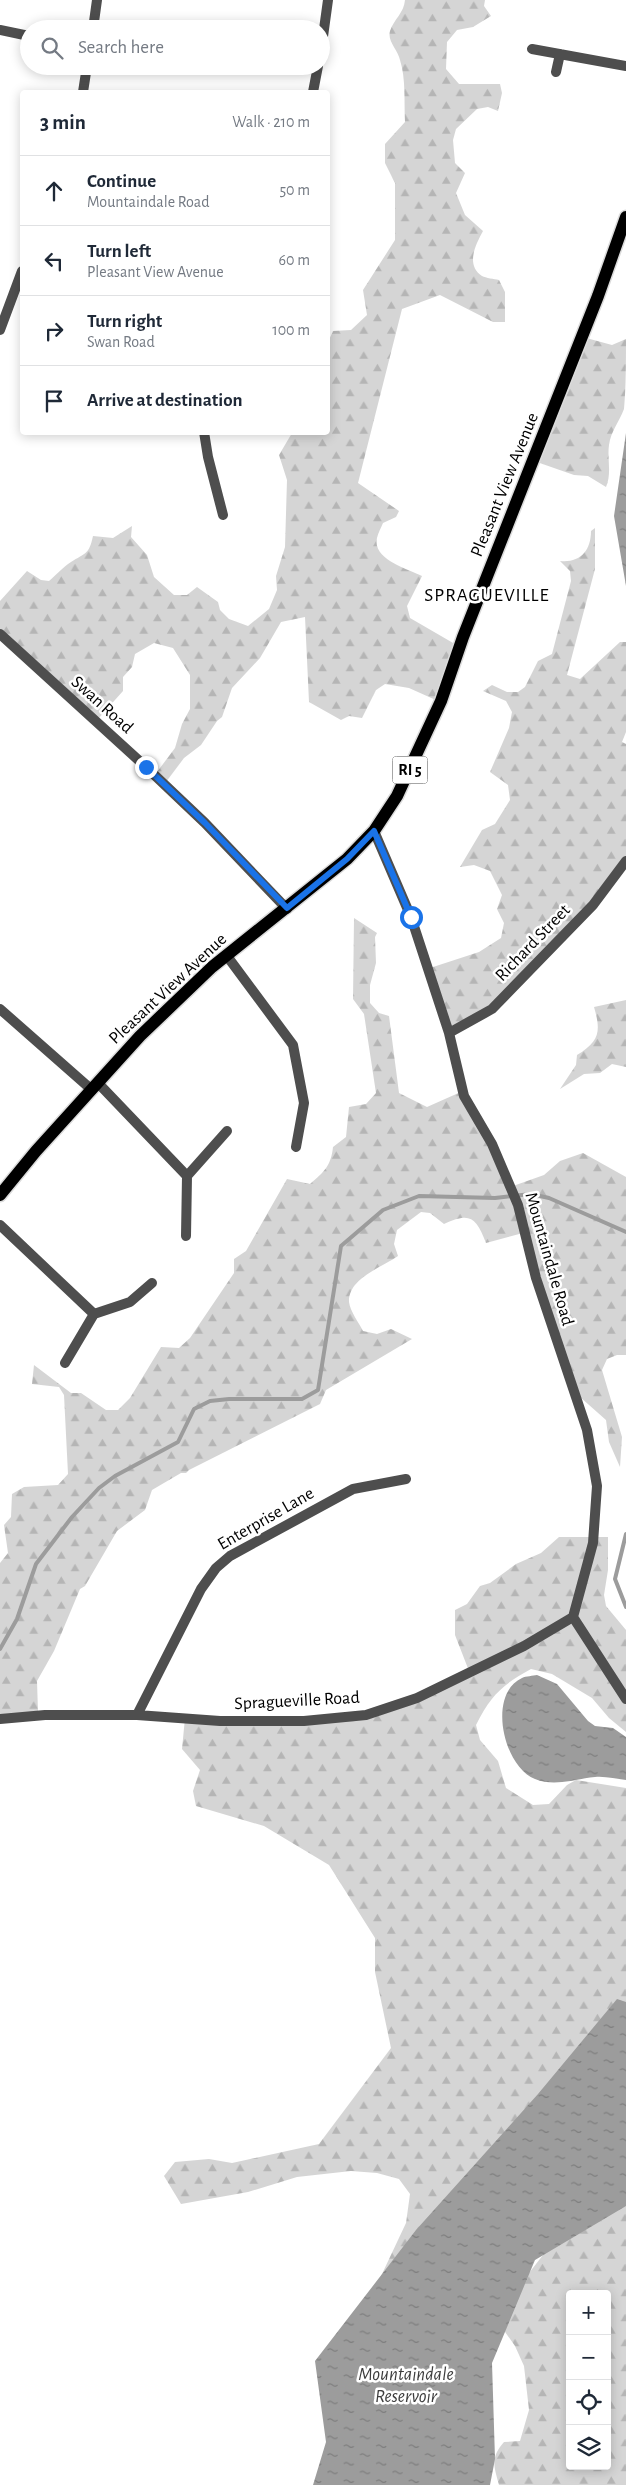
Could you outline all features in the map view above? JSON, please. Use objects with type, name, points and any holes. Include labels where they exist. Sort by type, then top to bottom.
[{"type":"main road","name":"Pleasant View Avenue","points":[[0,1195],[140,1036],[212,967],[347,859],[374,831],[398,796],[441,701],[470,619],[598,296],[626,217]]},
{"type":"street","points":[[94,20],[97,0]]},
{"type":"street","points":[[325,20],[328,0]]},
{"type":"street","points":[[0,30],[20,34]]},
{"type":"street","points":[[532,49],[626,66]]},
{"type":"street","points":[[556,72],[560,54]]},
{"type":"street","points":[[83,90],[86,75]]},
{"type":"street","points":[[313,90],[316,75]]},
{"type":"street","points":[[0,330],[20,276]]},
{"type":"street","points":[[204,435],[208,457],[223,515]]},
{"type":"street","name":"Swan Road","points":[[0,634],[205,823],[287,908]]},
{"type":"street","name":"Mountaindale Road","points":[[374,831],[411,917],[449,1033],[464,1096],[492,1144],[518,1205],[536,1278],[587,1430],[598,1486],[593,1543],[573,1617]]},
{"type":"street","name":"Richard Street","points":[[449,1033],[492,1009],[593,905],[626,861]]},
{"type":"street","points":[[227,956],[293,1045],[304,1103],[296,1147]]},
{"type":"street","points":[[0,1008],[95,1086],[187,1176]]},
{"type":"street","points":[[186,1236],[187,1176],[227,1131]]},
{"type":"street","points":[[0,1225],[94,1314]]},
{"type":"street","points":[[65,1362],[94,1314],[130,1302],[152,1283]]},
{"type":"street","name":"Enterprise Lane","points":[[137,1715],[179,1632],[216,1568],[230,1556],[352,1489],[406,1479]]},
{"type":"street","points":[[573,1617],[626,1699]]},
{"type":"street","name":"Spragueville Road","points":[[0,1719],[45,1715],[137,1715],[220,1721],[304,1721],[366,1715],[417,1698],[524,1646],[573,1617]]},
{"type":"green space","points":[[405,0],[485,0],[484,6],[491,16],[473,27],[457,30],[447,42],[446,69],[459,84],[500,84],[502,93],[498,111],[488,107],[477,109],[456,129],[453,140],[455,163],[465,173],[456,193],[465,215],[483,231],[474,254],[474,266],[482,276],[499,280],[505,292],[505,322],[493,322],[440,295],[402,309],[358,483],[399,511],[396,517],[383,523],[377,536],[377,545],[380,552],[392,562],[422,576],[407,606],[410,618],[460,647],[438,701],[409,688],[385,684],[376,690],[362,718],[349,716],[341,720],[309,702],[305,617],[281,622],[260,658],[232,688],[222,717],[217,721],[201,745],[184,758],[166,782],[157,772],[175,748],[182,724],[190,709],[190,675],[173,648],[154,643],[135,654],[132,667],[123,677],[123,691],[98,719],[0,631],[0,601],[27,571],[41,580],[49,581],[68,564],[86,553],[93,536],[113,538],[132,526],[131,537],[147,555],[154,577],[174,595],[187,595],[197,587],[218,602],[220,610],[229,619],[248,626],[269,609],[277,590],[276,576],[285,547],[287,480],[279,455],[291,435],[330,435],[330,338],[333,331],[351,330],[367,315],[363,290],[395,240],[395,183],[385,163],[385,144],[405,122],[403,75],[400,60],[389,35]]},
{"type":"green space","points":[[579,336],[612,345],[626,339],[624,409],[610,440],[609,476],[606,487],[588,476],[574,475],[534,461]]},
{"type":"green space","points":[[595,528],[595,569],[567,675],[580,679],[620,642],[626,642],[626,732],[622,742],[626,744],[626,859],[595,903],[496,1004],[452,1030],[430,968],[479,952],[501,938],[504,923],[497,909],[502,895],[490,871],[474,865],[460,867],[482,830],[495,824],[510,800],[508,785],[490,772],[509,728],[512,712],[506,701],[483,691],[492,685],[507,692],[518,692],[525,687],[538,661],[552,654],[571,581],[570,571],[560,561],[579,558],[586,550],[591,531]]},
{"type":"green space","points":[[354,918],[377,933],[375,937],[376,963],[370,985],[370,1003],[379,1013],[389,1016],[399,1093],[427,1107],[463,1091],[513,1186],[544,1175],[560,1161],[583,1153],[626,1177],[626,1355],[617,1355],[607,1359],[602,1370],[622,1437],[620,1467],[609,1442],[606,1420],[580,1397],[523,1233],[486,1243],[479,1227],[471,1219],[460,1218],[444,1224],[430,1213],[421,1212],[397,1230],[394,1244],[398,1256],[360,1280],[350,1294],[349,1302],[363,1331],[377,1334],[391,1329],[412,1339],[326,1390],[320,1404],[186,1473],[181,1473],[152,1490],[145,1510],[117,1531],[85,1586],[80,1589],[54,1651],[37,1681],[38,1712],[0,1715],[0,1563],[8,1553],[4,1525],[11,1517],[12,1494],[24,1487],[58,1485],[68,1474],[64,1395],[59,1387],[32,1384],[34,1365],[71,1393],[81,1393],[106,1410],[118,1410],[130,1398],[161,1347],[179,1348],[190,1338],[234,1273],[234,1259],[246,1251],[287,1179],[310,1184],[326,1168],[331,1159],[333,1147],[346,1137],[349,1107],[366,1104],[376,1093],[364,1014],[353,999]]},
{"type":"green space","points":[[626,1000],[626,1067],[612,1064],[600,1073],[584,1074],[560,1089],[576,1065],[577,1055],[590,1045],[597,1035],[598,1023],[594,1007]]},
{"type":"green space","points":[[559,1537],[608,1537],[608,1570],[604,1595],[606,1606],[626,1630],[626,1732],[609,1718],[592,1698],[552,1674],[531,1669],[512,1680],[492,1698],[476,1725],[480,1740],[498,1761],[506,1788],[533,1805],[549,1804],[567,1785],[576,1780],[626,1788],[626,2011],[374,2291],[406,2223],[410,2194],[399,2179],[377,2173],[351,2171],[297,2177],[248,2192],[181,2204],[164,2176],[175,2162],[209,2159],[232,2163],[319,2144],[391,2048],[375,1972],[375,1938],[329,1865],[264,1826],[196,1806],[193,1791],[200,1770],[182,1749],[185,1718],[233,1720],[367,1714],[469,1671],[455,1635],[455,1610],[467,1604],[480,1586],[490,1583],[516,1564],[541,1553]]},
{"type":"green space","points":[[626,2199],[626,2485],[499,2485],[494,2462],[497,2453],[504,2442],[520,2441],[529,2410],[524,2366],[515,2346],[503,2329],[522,2282],[550,2246]]},
{"type":"water","points":[[626,433],[626,586],[614,516]]},
{"type":"water","points":[[537,1675],[557,1684],[588,1721],[595,1726],[613,1728],[626,1737],[626,1780],[599,1777],[565,1782],[550,1782],[535,1779],[524,1772],[508,1746],[503,1730],[502,1714],[505,1699],[511,1686],[522,1678]]},
{"type":"water","name":"Mountaindale Reservoir","points":[[617,1999],[626,2002],[626,2206],[535,2260],[492,2363],[495,2459],[490,2485],[313,2485],[326,2442],[315,2361],[416,2230],[538,2094]]},
{"type":"waterway","points":[[0,1649],[17,1619],[36,1564],[72,1517],[99,1488],[115,1476],[178,1442],[194,1409],[210,1401],[229,1399],[302,1399],[318,1390],[341,1246],[383,1210],[419,1196],[495,1198],[531,1194],[549,1198],[626,1232]]},
{"type":"waterway","points":[[626,1534],[615,1579],[626,1607]]},
{"type":"district","name":"SPRAGUEVILLE","points":[[487,595]]},
{"type":"route","points":[[146,767],[205,823],[287,908],[347,859],[374,831],[411,917]]}]
